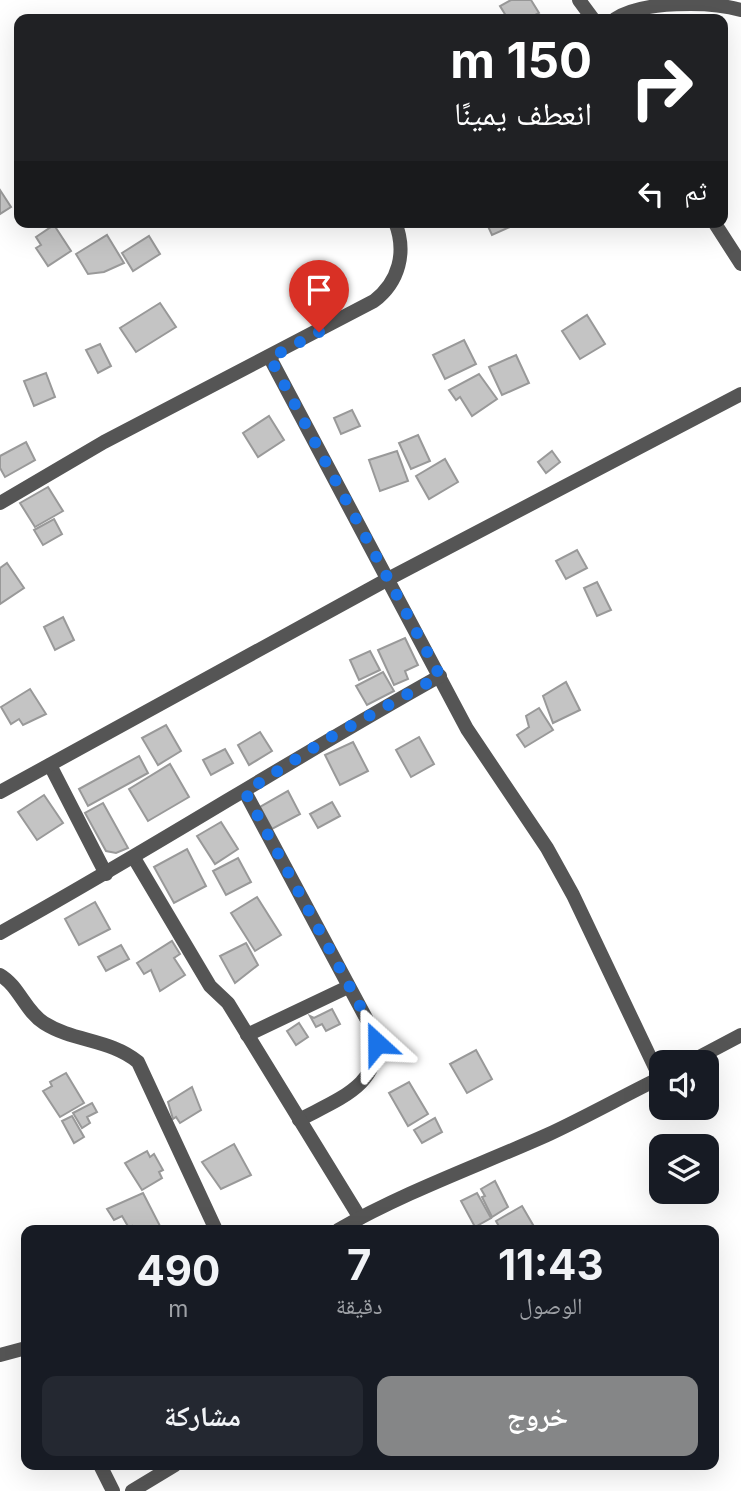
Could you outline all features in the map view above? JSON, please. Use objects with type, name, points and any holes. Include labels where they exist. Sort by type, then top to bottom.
[{"type":"street","points":[[623,14],[652,5],[741,10]]},
{"type":"street","points":[[0,503],[104,442],[270,358],[384,293],[392,284],[399,262],[400,242],[396,228]]},
{"type":"street","points":[[718,228],[741,264]]},
{"type":"street","points":[[270,358],[480,750],[554,860],[649,1053]]},
{"type":"street","points":[[0,792],[390,578],[741,394]]},
{"type":"street","points":[[0,933],[134,858],[324,741],[440,676]]},
{"type":"street","points":[[50,765],[106,874]]},
{"type":"street","points":[[245,792],[374,1032],[377,1043],[372,1070],[358,1088],[299,1120]]},
{"type":"street","points":[[134,858],[210,986],[228,1003],[360,1218]]},
{"type":"street","points":[[0,975],[12,985],[41,1021],[79,1039],[115,1046],[138,1062],[214,1225]]},
{"type":"street","points":[[247,1035],[348,987]]},
{"type":"street","points":[[713,1050],[741,1035]]},
{"type":"street","points":[[348,1225],[447,1175],[547,1135],[649,1083]]},
{"type":"street","points":[[0,1355],[21,1349]]},
{"type":"street","points":[[102,1470],[113,1491]]},
{"type":"street","points":[[132,1491],[167,1470]]},
{"type":"building","points":[[511,0],[531,0],[539,13],[505,14],[500,6]]},
{"type":"building","points":[[0,190],[11,207],[0,214]]},
{"type":"building","points":[[50,228],[56,228],[71,251],[48,266],[36,248],[41,245],[36,237]]},
{"type":"building","points":[[489,228],[508,228],[492,235]]},
{"type":"building","points":[[107,235],[124,263],[104,272],[88,274],[76,254]]},
{"type":"building","points":[[149,236],[160,254],[133,271],[122,253]]},
{"type":"building","points":[[160,303],[176,327],[136,352],[120,328]]},
{"type":"building","points":[[587,315],[605,344],[580,359],[562,331]]},
{"type":"building","points":[[464,340],[476,364],[445,379],[433,355]]},
{"type":"building","points":[[100,344],[111,366],[98,373],[86,350]]},
{"type":"building","points":[[516,355],[529,383],[502,395],[489,367]]},
{"type":"building","points":[[46,373],[55,397],[34,406],[24,381]]},
{"type":"building","points":[[479,374],[497,399],[472,416],[460,397],[456,400],[449,390]]},
{"type":"building","points":[[352,410],[360,426],[341,434],[334,418]]},
{"type":"building","points":[[269,416],[284,440],[258,457],[243,433]]},
{"type":"building","points":[[418,435],[430,461],[411,469],[399,443]]},
{"type":"building","points":[[26,442],[35,460],[5,477],[0,468],[0,456]]},
{"type":"building","points":[[397,451],[408,481],[380,491],[369,460]]},
{"type":"building","points":[[552,451],[560,462],[546,473],[538,462]]},
{"type":"building","points":[[445,459],[458,482],[429,499],[416,476]]},
{"type":"building","points":[[48,487],[63,511],[35,527],[20,503]]},
{"type":"building","points":[[54,519],[62,534],[43,545],[34,530]]},
{"type":"building","points":[[577,550],[587,568],[566,579],[556,561]]},
{"type":"building","points":[[7,563],[24,588],[0,604],[0,568]]},
{"type":"building","points":[[597,582],[611,610],[597,616],[584,588]]},
{"type":"building","points":[[63,617],[74,640],[55,650],[44,627]]},
{"type":"building","points":[[405,638],[418,665],[405,671],[408,679],[394,685],[378,650]]},
{"type":"building","points":[[370,651],[380,670],[359,680],[350,660]]},
{"type":"building","points":[[383,672],[394,691],[367,705],[356,686]]},
{"type":"building","points":[[566,682],[580,710],[553,723],[543,696]]},
{"type":"building","points":[[30,689],[46,714],[23,725],[19,719],[11,724],[1,707]]},
{"type":"building","points":[[539,708],[553,730],[525,747],[517,735],[529,727],[526,716]]},
{"type":"building","points":[[166,725],[181,751],[158,765],[142,738]]},
{"type":"building","points":[[260,732],[272,751],[249,765],[238,745]]},
{"type":"building","points":[[419,737],[434,764],[411,777],[396,750]]},
{"type":"building","points":[[353,742],[368,771],[340,785],[325,755]]},
{"type":"building","points":[[225,749],[233,763],[211,775],[203,760]]},
{"type":"building","points":[[139,756],[148,773],[88,806],[79,789]]},
{"type":"building","points":[[170,764],[189,797],[148,821],[129,789]]},
{"type":"building","points":[[288,791],[300,814],[272,829],[260,807]]},
{"type":"building","points":[[44,795],[63,823],[37,840],[18,812]]},
{"type":"building","points":[[332,802],[340,816],[318,828],[310,814]]},
{"type":"building","points":[[103,803],[128,848],[116,853],[106,851],[85,813]]},
{"type":"building","points":[[221,822],[238,849],[215,864],[197,836]]},
{"type":"building","points":[[187,849],[206,886],[174,903],[154,867]]},
{"type":"building","points":[[238,858],[251,882],[226,895],[213,871]]},
{"type":"building","points":[[257,897],[281,935],[255,951],[231,913]]},
{"type":"building","points":[[95,902],[110,929],[79,945],[65,919]]},
{"type":"building","points":[[172,941],[180,954],[174,958],[185,975],[160,991],[151,970],[144,974],[137,963]]},
{"type":"building","points":[[246,943],[258,965],[235,983],[220,956]]},
{"type":"building","points":[[121,945],[129,959],[106,971],[98,957]]},
{"type":"building","points":[[332,1009],[340,1024],[326,1031],[322,1024],[316,1027],[310,1016],[314,1018]]},
{"type":"building","points":[[299,1023],[308,1037],[296,1045],[287,1031]]},
{"type":"building","points":[[476,1050],[492,1079],[467,1093],[450,1064]]},
{"type":"building","points":[[66,1073],[84,1103],[60,1117],[43,1091],[52,1086],[50,1082]]},
{"type":"building","points":[[409,1082],[428,1114],[408,1126],[389,1093]]},
{"type":"building","points":[[192,1087],[201,1110],[180,1123],[176,1117],[173,1119],[168,1102]]},
{"type":"building","points":[[92,1103],[97,1112],[87,1117],[90,1123],[82,1128],[73,1113]]},
{"type":"building","points":[[72,1116],[84,1137],[74,1143],[62,1121]]},
{"type":"building","points":[[435,1118],[442,1132],[422,1143],[414,1130]]},
{"type":"building","points":[[234,1144],[251,1175],[221,1189],[202,1162]]},
{"type":"building","points":[[147,1151],[150,1157],[154,1154],[163,1170],[159,1172],[162,1178],[142,1190],[125,1163]]},
{"type":"building","points":[[495,1181],[508,1207],[492,1217],[481,1189]]},
{"type":"building","points":[[143,1193],[159,1225],[127,1225],[122,1216],[114,1220],[107,1209]]},
{"type":"building","points":[[477,1193],[491,1218],[474,1225],[461,1201]]},
{"type":"building","points":[[522,1206],[533,1225],[498,1225],[496,1221]]},
{"type":"route","points":[[319,332],[270,358],[390,578],[440,676],[324,741],[245,792],[374,1032],[377,1043]]}]
